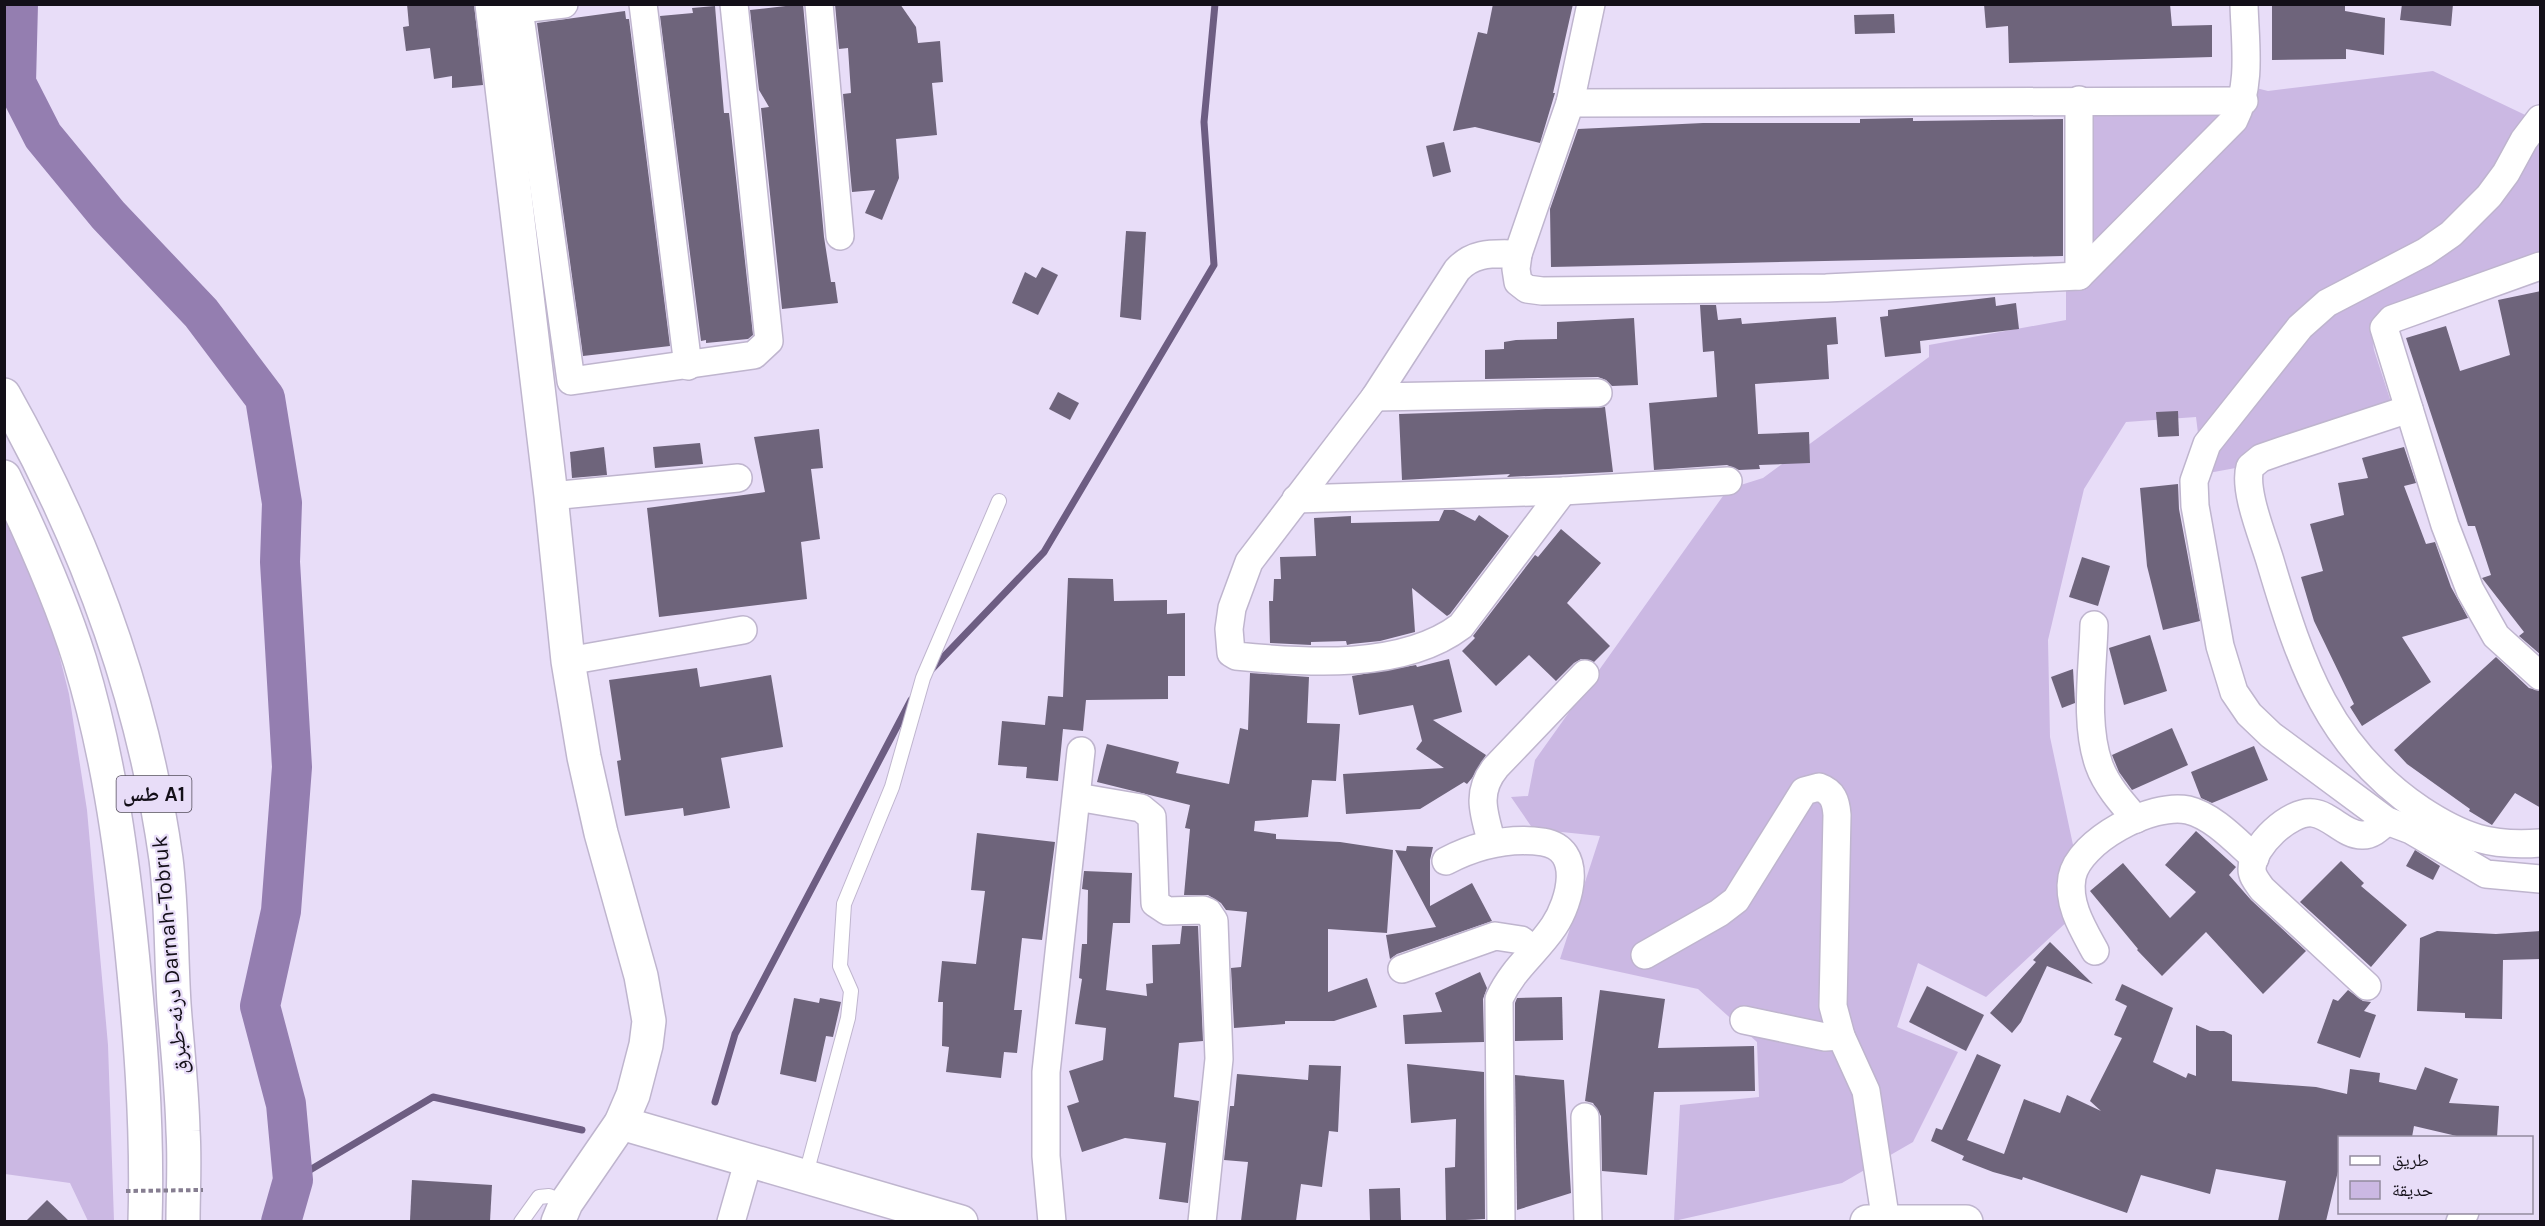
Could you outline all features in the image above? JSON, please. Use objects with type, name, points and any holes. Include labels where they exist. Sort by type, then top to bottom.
[{"type":"main road","points":[[501,8],[568,661],[584,758],[599,823],[647,998],[649,1021],[646,1045],[633,1095],[621,1123],[562,1212]]},
{"type":"main road","name":"درنه-طبرق Darnah-Tobruk","points":[[4,394],[58,496],[106,612],[131,697],[150,777],[166,860],[173,952],[183,1132],[183,1221]]},
{"type":"main road","name":"درنه-طبرق Darnah-Tobruk","points":[[4,477],[32,535],[66,620],[92,703],[114,806],[140,1047],[145,1221]]},
{"type":"main road","points":[[621,1123],[806,1174],[961,1221]]},
{"type":"main road","points":[[1880,1221],[1966,1221]]},
{"type":"street","points":[[564,4],[501,8],[571,381],[754,355],[769,341],[734,4]]},
{"type":"street","points":[[643,4],[688,366]]},
{"type":"street","points":[[819,4],[840,236]]},
{"type":"street","points":[[1591,4],[1570,103],[1518,254],[1515,269],[1518,282],[1527,289],[1542,291],[1826,288],[2079,276],[2234,120],[2244,101],[2244,4]]},
{"type":"street","points":[[2079,100],[2079,276]]},
{"type":"street","points":[[1570,103],[2244,101]]},
{"type":"street","points":[[2541,119],[2523,140],[2495,189],[2451,234],[2425,252],[2327,303],[2300,327],[2207,444],[2194,481],[2195,506],[2220,646],[2234,692],[2249,714],[2271,735],[2387,821],[2411,830],[2486,874],[2541,879]]},
{"type":"street","points":[[1518,254],[1483,254],[1462,264],[1375,397],[1249,562],[1239,584],[1229,629],[1230,650],[1236,656],[1282,660],[1350,659],[1388,655],[1444,639],[1461,626],[1563,491]]},
{"type":"street","points":[[2541,266],[2387,322],[2384,332],[2445,525],[2482,616],[2496,636],[2514,655],[2541,676]]},
{"type":"street","points":[[1375,397],[1598,393]]},
{"type":"street","points":[[2409,409],[2261,458],[2250,467],[2248,481],[2252,498],[2295,643],[2329,716],[2364,762],[2411,803],[2439,822],[2471,838],[2499,844],[2541,843]]},
{"type":"street","points":[[552,496],[738,478]]},
{"type":"street","points":[[1296,499],[1563,491],[1728,481]]},
{"type":"street","points":[[2094,625],[2094,746],[2100,767],[2109,784],[2136,819]]},
{"type":"street","points":[[568,661],[743,630]]},
{"type":"street","points":[[1492,843],[1481,802],[1484,784],[1496,767],[1585,674]]},
{"type":"street","points":[[1052,1221],[1046,1156],[1046,1072],[1082,751]]},
{"type":"street","points":[[1645,955],[1728,907],[1742,892],[1798,796],[1811,788],[1826,790],[1835,800],[1838,814],[1833,1006],[1841,1036],[1858,1068],[1868,1098],[1880,1221]]},
{"type":"street","points":[[1077,797],[1141,807],[1149,812],[1152,817],[1155,903],[1167,911],[1203,910],[1208,912],[1214,921],[1219,1059],[1202,1221]]},
{"type":"street","points":[[2095,951],[2078,919],[2073,900],[2072,879],[2077,861],[2104,837],[2136,819],[2173,808],[2196,812],[2255,858]]},
{"type":"street","points":[[2367,986],[2262,890],[2254,878],[2252,869],[2262,845],[2282,824],[2303,813],[2319,815],[2356,834],[2363,835],[2371,834],[2387,821]]},
{"type":"street","points":[[1446,861],[1492,843],[1508,841],[1549,843],[1562,851],[1568,860],[1571,879],[1563,909],[1554,926],[1513,972],[1498,999],[1501,1221]]},
{"type":"street","points":[[1402,969],[1495,936],[1521,940],[1533,950]]},
{"type":"street","points":[[1744,1020],[1817,1035],[1841,1036]]},
{"type":"street","points":[[1585,1117],[1588,1221]]},
{"type":"street","points":[[731,1221],[749,1159]]},
{"type":"lane","points":[[806,1174],[848,1018],[851,991],[840,966],[844,904],[892,787],[923,678],[999,501]]},
{"type":"lane","points":[[521,1221],[539,1197],[549,1196],[562,1212]]},
{"type":"path","points":[[126,1191],[203,1190]]},
{"type":"green space","points":[[2433,71],[2540,122],[2540,259],[2388,312],[2370,322],[2374,350],[2391,402],[2241,467],[2203,474],[2196,417],[2126,422],[2084,489],[2048,640],[2050,737],[2082,887],[2072,917],[1986,997],[1918,963],[1897,1027],[1958,1052],[1913,1142],[1842,1183],[1674,1221],[1680,1105],[1759,1097],[1757,1042],[1698,989],[1560,959],[1600,836],[1533,829],[1511,797],[1528,796],[1535,760],[1728,489],[1763,478],[1929,357],[1929,345],[2066,320],[2066,88],[2248,86],[2268,91]]},
{"type":"green space","points":[[4,501],[45,598],[69,694],[87,810],[108,1045],[114,1221],[88,1221],[70,1183],[5,1174]]},
{"type":"building","points":[[407,4],[474,4],[483,85],[452,88],[452,76],[434,79],[430,48],[406,51],[403,27],[409,26]]},
{"type":"building","points":[[803,4],[824,237],[831,282],[835,282],[838,303],[782,309],[761,108],[769,107],[759,90],[750,10]]},
{"type":"building","points":[[835,4],[900,4],[916,27],[918,43],[940,41],[943,82],[932,83],[937,135],[896,139],[899,178],[882,220],[865,213],[875,190],[852,192],[843,94],[851,93],[848,48],[839,49]]},
{"type":"building","points":[[1493,4],[1573,4],[1553,93],[1555,93],[1540,143],[1475,127],[1453,131],[1478,32],[1487,34]]},
{"type":"building","points":[[1984,4],[2170,4],[2172,26],[2212,25],[2212,57],[2009,63],[2008,26],[1986,28]]},
{"type":"building","points":[[2272,4],[2345,4],[2345,11],[2385,18],[2384,55],[2346,49],[2346,59],[2272,60]]},
{"type":"building","points":[[2402,4],[2453,4],[2451,26],[2400,20]]},
{"type":"building","points":[[715,6],[724,113],[729,113],[753,335],[748,339],[706,343],[706,340],[701,341],[660,16],[693,13],[692,8]]},
{"type":"building","points":[[625,11],[626,19],[629,19],[670,346],[583,356],[537,23]]},
{"type":"building","points":[[1894,14],[1895,33],[1855,34],[1854,15]]},
{"type":"building","points":[[1913,118],[1913,121],[2063,119],[2063,256],[1551,267],[1550,209],[1578,129],[1703,123],[1860,123],[1860,119]]},
{"type":"building","points":[[1444,142],[1451,172],[1433,177],[1426,146]]},
{"type":"building","points":[[1126,231],[1146,232],[1141,320],[1120,317]]},
{"type":"building","points":[[1042,267],[1058,275],[1038,315],[1012,303],[1025,272],[1036,278]]},
{"type":"building","points":[[2541,291],[2541,655],[2519,636],[2524,632],[2482,578],[2491,575],[2475,526],[2468,526],[2406,338],[2446,326],[2460,371],[2510,355],[2498,300]]},
{"type":"building","points":[[1995,297],[1996,306],[2016,303],[2019,329],[1920,341],[1921,353],[1885,357],[1880,317],[1888,316],[1888,310]]},
{"type":"building","points":[[1700,305],[1716,305],[1718,320],[1741,318],[1742,324],[1836,317],[1838,344],[1827,345],[1829,379],[1755,384],[1758,434],[1809,432],[1810,463],[1759,465],[1760,469],[1739,470],[1727,465],[1654,470],[1649,403],[1717,397],[1714,351],[1703,352]]},
{"type":"building","points":[[1634,318],[1638,385],[1612,386],[1606,380],[1598,377],[1485,379],[1485,350],[1504,349],[1504,342],[1557,339],[1557,322]]},
{"type":"building","points":[[1058,392],[1079,403],[1070,420],[1049,409]]},
{"type":"building","points":[[1605,407],[1613,472],[1507,477],[1510,474],[1402,480],[1399,414]]},
{"type":"building","points":[[2178,411],[2179,436],[2158,437],[2156,412]]},
{"type":"building","points":[[819,429],[823,468],[811,469],[820,539],[801,542],[807,599],[659,617],[647,508],[765,492],[754,437]]},
{"type":"building","points":[[700,443],[703,464],[655,468],[653,447]]},
{"type":"building","points":[[604,447],[607,475],[572,478],[570,452]]},
{"type":"building","points":[[2404,447],[2416,483],[2404,486],[2426,544],[2435,542],[2451,587],[2468,618],[2402,637],[2431,682],[2362,726],[2350,707],[2354,704],[2314,621],[2301,577],[2323,571],[2310,524],[2344,515],[2338,483],[2368,478],[2362,458]]},
{"type":"building","points":[[2178,484],[2179,509],[2200,621],[2163,630],[2147,566],[2140,488]]},
{"type":"building","points":[[1444,510],[1454,510],[1475,521],[1479,515],[1509,536],[1450,614],[1447,616],[1412,588],[1415,632],[1380,641],[1347,645],[1346,641],[1311,642],[1311,645],[1270,643],[1269,601],[1273,601],[1274,579],[1281,579],[1280,557],[1316,556],[1314,518],[1351,516],[1351,523],[1439,521]]},
{"type":"building","points":[[1561,529],[1601,563],[1567,603],[1610,646],[1594,662],[1581,659],[1574,663],[1556,681],[1529,655],[1496,686],[1462,651],[1475,638],[1473,636],[1535,555],[1538,557]]},
{"type":"building","points":[[2082,557],[2110,566],[2098,606],[2069,597]]},
{"type":"building","points":[[1068,578],[1113,579],[1114,601],[1167,600],[1167,614],[1185,613],[1185,676],[1168,676],[1168,699],[1086,700],[1083,731],[1063,729],[1058,781],[1026,778],[1027,767],[998,765],[1002,721],[1045,725],[1048,696],[1063,697]]},
{"type":"building","points":[[2150,635],[2167,691],[2124,705],[2109,648]]},
{"type":"building","points":[[2496,657],[2529,688],[2541,691],[2541,808],[2515,793],[2492,825],[2469,811],[2470,809],[2407,764],[2394,750]]},
{"type":"building","points":[[1449,659],[1462,712],[1433,720],[1486,755],[1472,778],[1467,784],[1464,782],[1420,809],[1346,814],[1343,774],[1444,768],[1416,749],[1422,741],[1413,705],[1359,715],[1352,676],[1416,665],[1417,667]]},
{"type":"building","points":[[697,668],[700,687],[771,675],[783,747],[721,758],[730,808],[684,816],[683,808],[625,816],[617,761],[621,760],[609,680]]},
{"type":"building","points":[[2073,669],[2075,703],[2062,708],[2051,677]]},
{"type":"building","points":[[1250,673],[1309,677],[1307,723],[1340,724],[1336,781],[1312,780],[1308,817],[1255,821],[1254,831],[1276,834],[1276,839],[1340,842],[1393,850],[1387,933],[1328,929],[1328,992],[1367,978],[1377,1007],[1334,1021],[1285,1021],[1285,1024],[1234,1028],[1231,968],[1241,967],[1247,912],[1226,910],[1221,903],[1208,895],[1184,895],[1190,829],[1185,828],[1190,805],[1097,782],[1107,744],[1179,762],[1176,773],[1229,784],[1240,728],[1248,730]]},
{"type":"building","points":[[2172,728],[2188,765],[2132,790],[2119,772],[2112,755]]},
{"type":"building","points":[[2254,746],[2268,780],[2212,803],[2201,798],[2191,772]]},
{"type":"building","points":[[2196,831],[2236,867],[2229,875],[2251,900],[2306,951],[2263,994],[2206,932],[2162,976],[2137,950],[2090,891],[2123,863],[2170,918],[2196,892],[2165,865]]},
{"type":"building","points":[[977,833],[1055,842],[1042,940],[1022,938],[1014,1010],[1022,1010],[1017,1053],[1004,1052],[1001,1078],[946,1072],[949,1047],[942,1046],[943,1002],[938,1002],[942,961],[976,964],[985,891],[971,890]]},
{"type":"building","points":[[1407,846],[1433,847],[1430,860],[1430,906],[1472,883],[1492,921],[1397,954],[1390,959],[1386,935],[1436,927],[1395,850],[1406,851]]},
{"type":"building","points":[[2415,850],[2440,866],[2433,880],[2406,866]]},
{"type":"building","points":[[2341,861],[2364,883],[2361,886],[2407,925],[2371,967],[2300,902]]},
{"type":"building","points":[[1084,871],[1132,873],[1130,923],[1113,923],[1106,990],[1147,996],[1146,984],[1153,983],[1152,945],[1180,944],[1182,926],[1198,926],[1203,1041],[1179,1043],[1174,1097],[1199,1101],[1188,1203],[1159,1199],[1166,1143],[1125,1138],[1082,1152],[1067,1106],[1079,1102],[1069,1071],[1103,1060],[1106,1028],[1075,1024],[1082,979],[1079,978],[1082,944],[1087,944],[1088,890],[1082,889]]},
{"type":"building","points":[[2437,931],[2496,934],[2541,931],[2541,959],[2503,960],[2502,1019],[2465,1018],[2465,1013],[2417,1011],[2420,938]]},
{"type":"building","points":[[2050,942],[2093,984],[2047,966],[2021,1022],[2012,1033],[1990,1013],[2036,962],[2033,960]]},
{"type":"building","points":[[1480,972],[1487,988],[1483,999],[1484,1042],[1405,1044],[1403,1015],[1442,1012],[1435,993]]},
{"type":"building","points":[[2122,984],[2173,1008],[2153,1062],[2186,1078],[2188,1073],[2196,1076],[2196,1025],[2210,1031],[2224,1031],[2232,1035],[2232,1081],[2316,1087],[2347,1094],[2350,1069],[2380,1073],[2379,1082],[2416,1090],[2425,1067],[2458,1079],[2449,1103],[2499,1106],[2497,1136],[2457,1136],[2414,1126],[2412,1136],[2338,1136],[2338,1171],[2326,1221],[2278,1221],[2286,1181],[2216,1169],[2210,1194],[2141,1175],[2127,1213],[2023,1177],[2022,1180],[1993,1172],[1962,1160],[1964,1156],[1931,1141],[1936,1128],[1942,1130],[1977,1054],[2001,1065],[1967,1140],[2004,1154],[2024,1099],[2060,1113],[2067,1095],[2101,1111],[2090,1101],[2122,1038],[2114,1035],[2127,1006],[2115,1000]]},
{"type":"building","points":[[1927,986],[1984,1015],[1966,1051],[1909,1022]]},
{"type":"building","points":[[1600,990],[1665,999],[1658,1048],[1754,1046],[1755,1091],[1654,1092],[1647,1175],[1602,1171],[1601,1116],[1593,1103],[1585,1101]]},
{"type":"building","points":[[2348,990],[2363,1001],[2371,1002],[2364,1011],[2376,1015],[2360,1058],[2317,1043],[2333,999],[2338,1001]]},
{"type":"building","points":[[1562,997],[1563,1040],[1515,1041],[1517,998]]},
{"type":"building","points":[[794,998],[819,1003],[820,998],[841,1002],[833,1037],[826,1036],[816,1082],[780,1074]]},
{"type":"building","points":[[1407,1064],[1484,1072],[1485,1219],[1446,1221],[1445,1168],[1455,1167],[1456,1119],[1411,1123]]},
{"type":"building","points":[[1309,1065],[1341,1066],[1338,1132],[1329,1131],[1322,1187],[1301,1184],[1296,1221],[1241,1221],[1248,1162],[1224,1160],[1230,1106],[1234,1106],[1237,1074],[1308,1080]]},
{"type":"building","points":[[1515,1075],[1564,1080],[1571,1193],[1517,1210]]},
{"type":"building","points":[[412,1180],[492,1185],[490,1221],[410,1220]]},
{"type":"building","points":[[1400,1188],[1401,1221],[1370,1221],[1369,1189]]},
{"type":"building","points":[[47,1200],[69,1221],[26,1221]]},
{"type":"waterway","points":[[18,4],[16,83],[43,136],[108,215],[201,313],[265,398],[282,503],[280,562],[292,767],[281,911],[260,1006],[286,1104],[293,1180],[281,1222]]},
{"type":"waterway","points":[[930,671],[1044,552],[1214,265],[1204,122],[1215,4]]},
{"type":"waterway","points":[[715,1102],[735,1034],[911,700]]},
{"type":"waterway","points":[[293,1180],[433,1097],[582,1130]]}]
